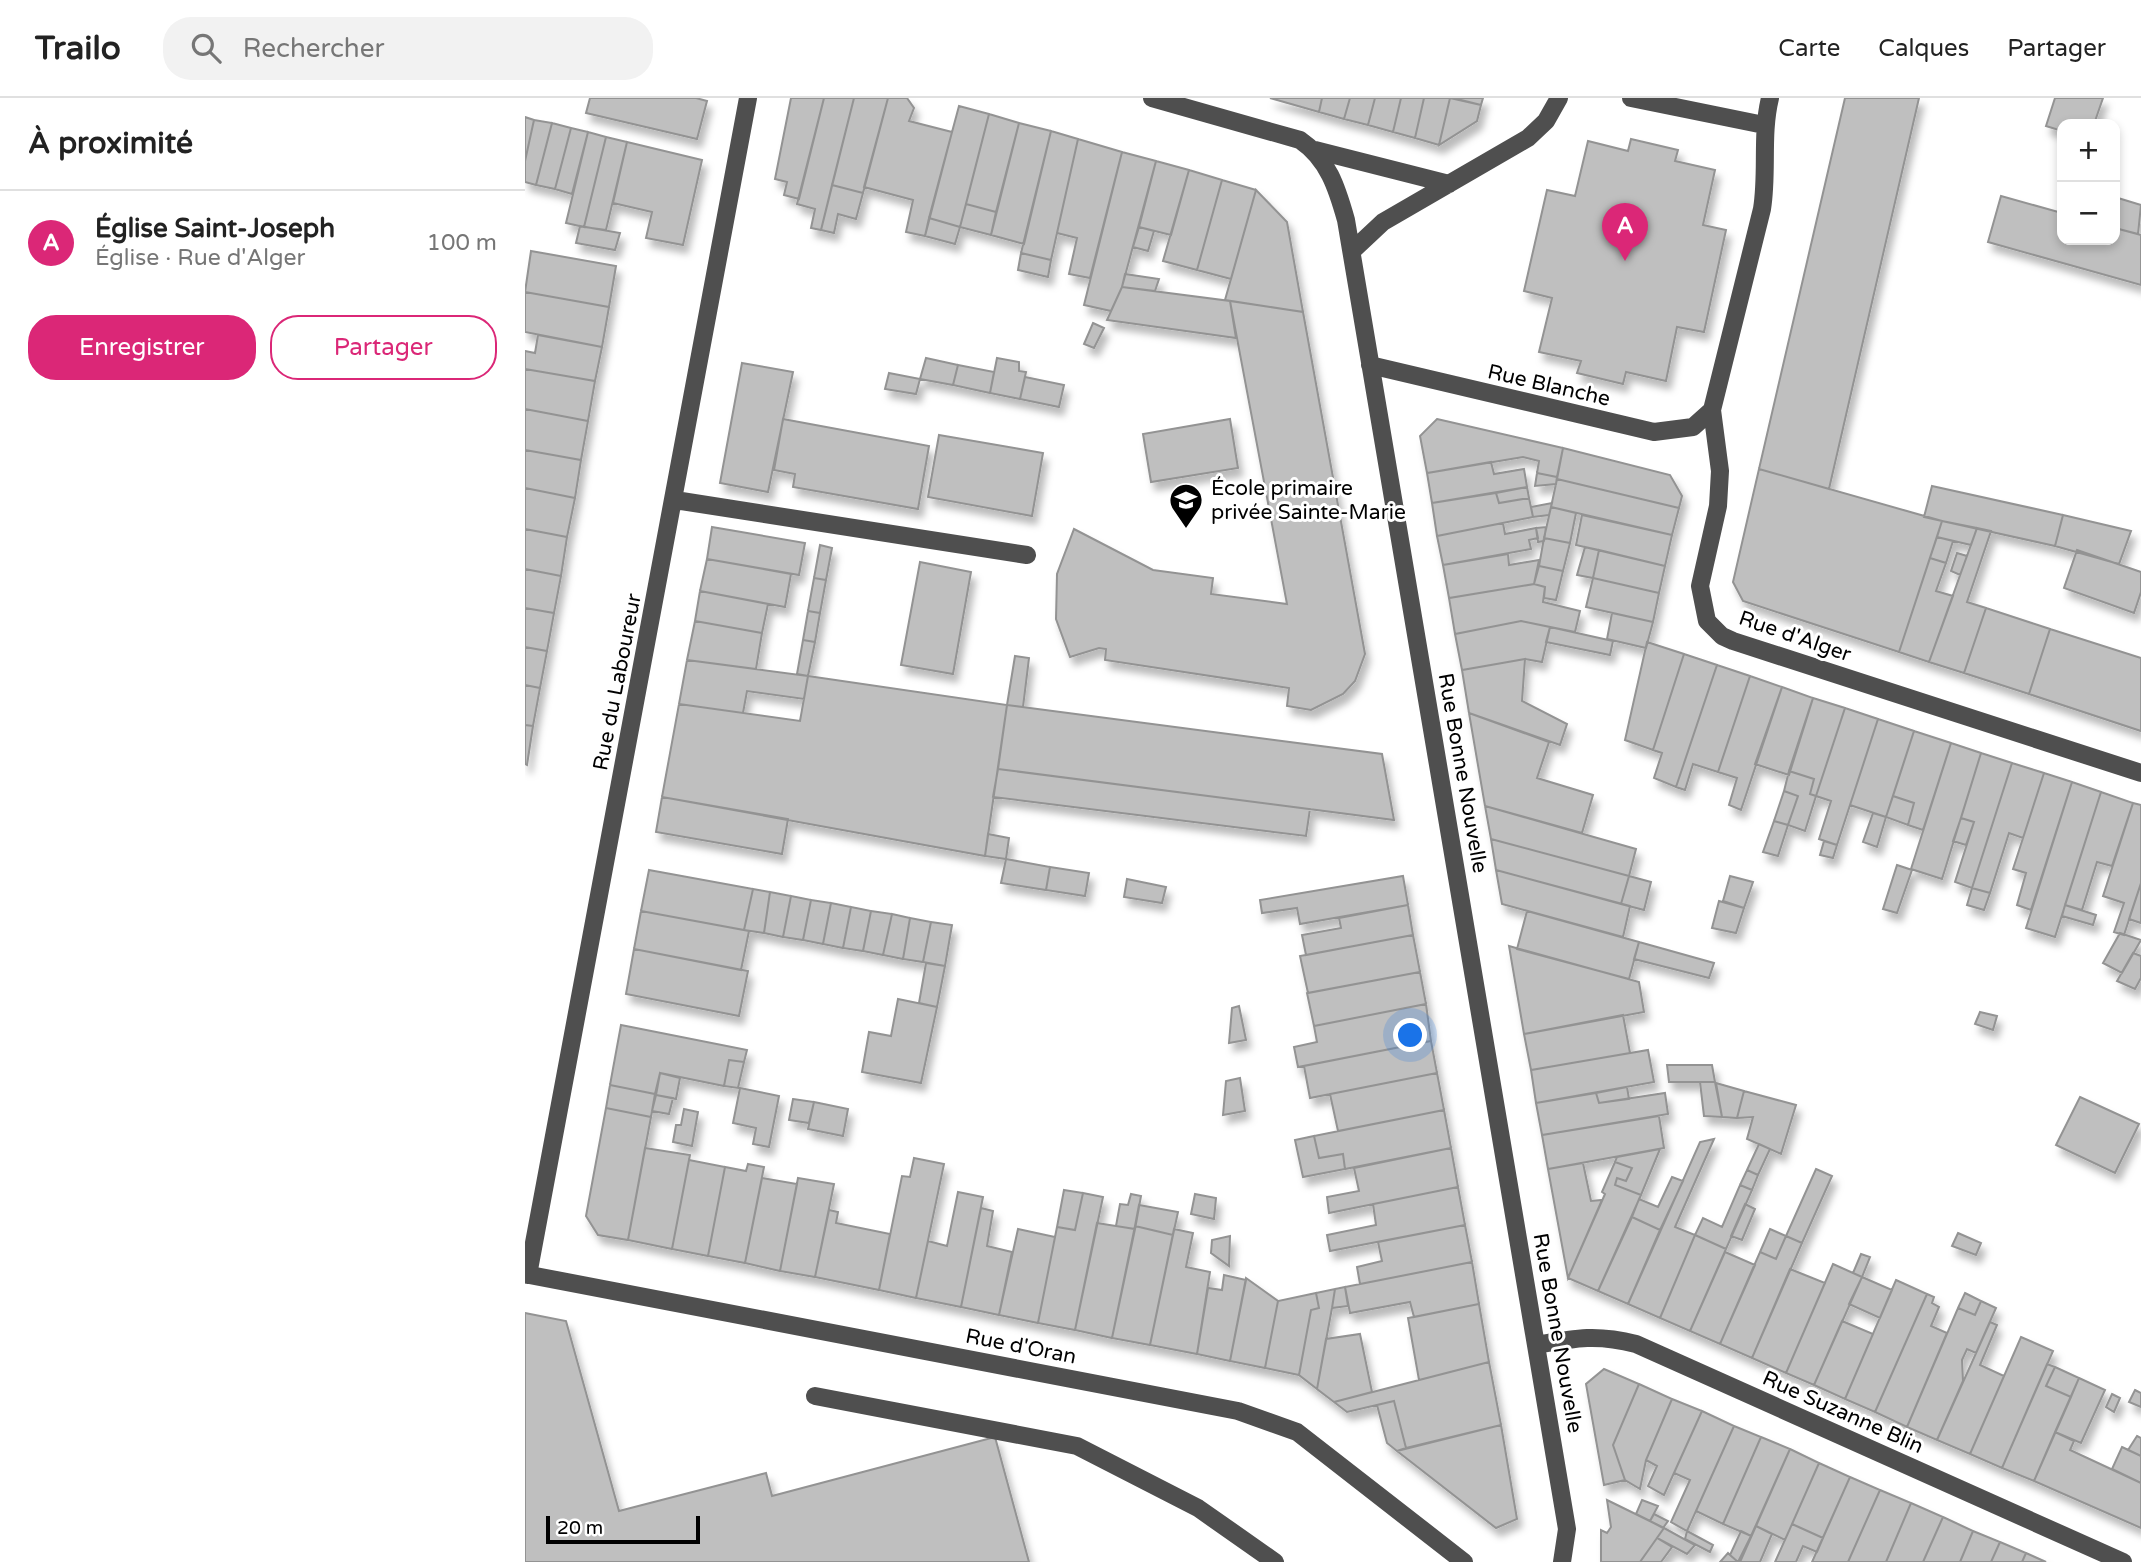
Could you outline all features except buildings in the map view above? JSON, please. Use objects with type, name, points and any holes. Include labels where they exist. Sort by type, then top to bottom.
[{"type":"street","name":"Rue du Laboureur","points":[[527,1274],[675,500],[748,98]]},
{"type":"street","points":[[1151,98],[1278,131],[1315,150],[1449,184]]},
{"type":"street","points":[[1315,150],[1329,172],[1338,194],[1352,251],[1383,222],[1539,130],[1559,98]]},
{"type":"street","points":[[1631,98],[1764,125]]},
{"type":"street","name":"Rue d'Alger","points":[[1770,98],[1764,125],[1766,177],[1762,209],[1712,410],[1719,485],[1715,525],[1700,586],[1707,621],[1722,636],[2141,774]]},
{"type":"street","name":"Rue Bonne Nouvelle","points":[[1352,251],[1567,1529],[1562,1562]]},
{"type":"street","name":"Rue Blanche","points":[[1370,365],[1654,432],[1693,427],[1712,410]]},
{"type":"street","points":[[675,500],[1027,555]]},
{"type":"street","name":"Rue d'Oran","points":[[527,1274],[1238,1411],[1272,1420],[1297,1432],[1464,1562]]},
{"type":"street","name":"Rue Suzanne Blin","points":[[1537,1345],[1584,1336],[1607,1337],[1636,1345],[2123,1562]]},
{"type":"street","points":[[815,1396],[1077,1446],[1198,1508],[1275,1562]]},
{"type":"place","name":"Église Saint-Joseph","points":[[1625,261]]},
{"type":"place","name":"École primaire privée Sainte-Marie","points":[[1186,530]]}]
